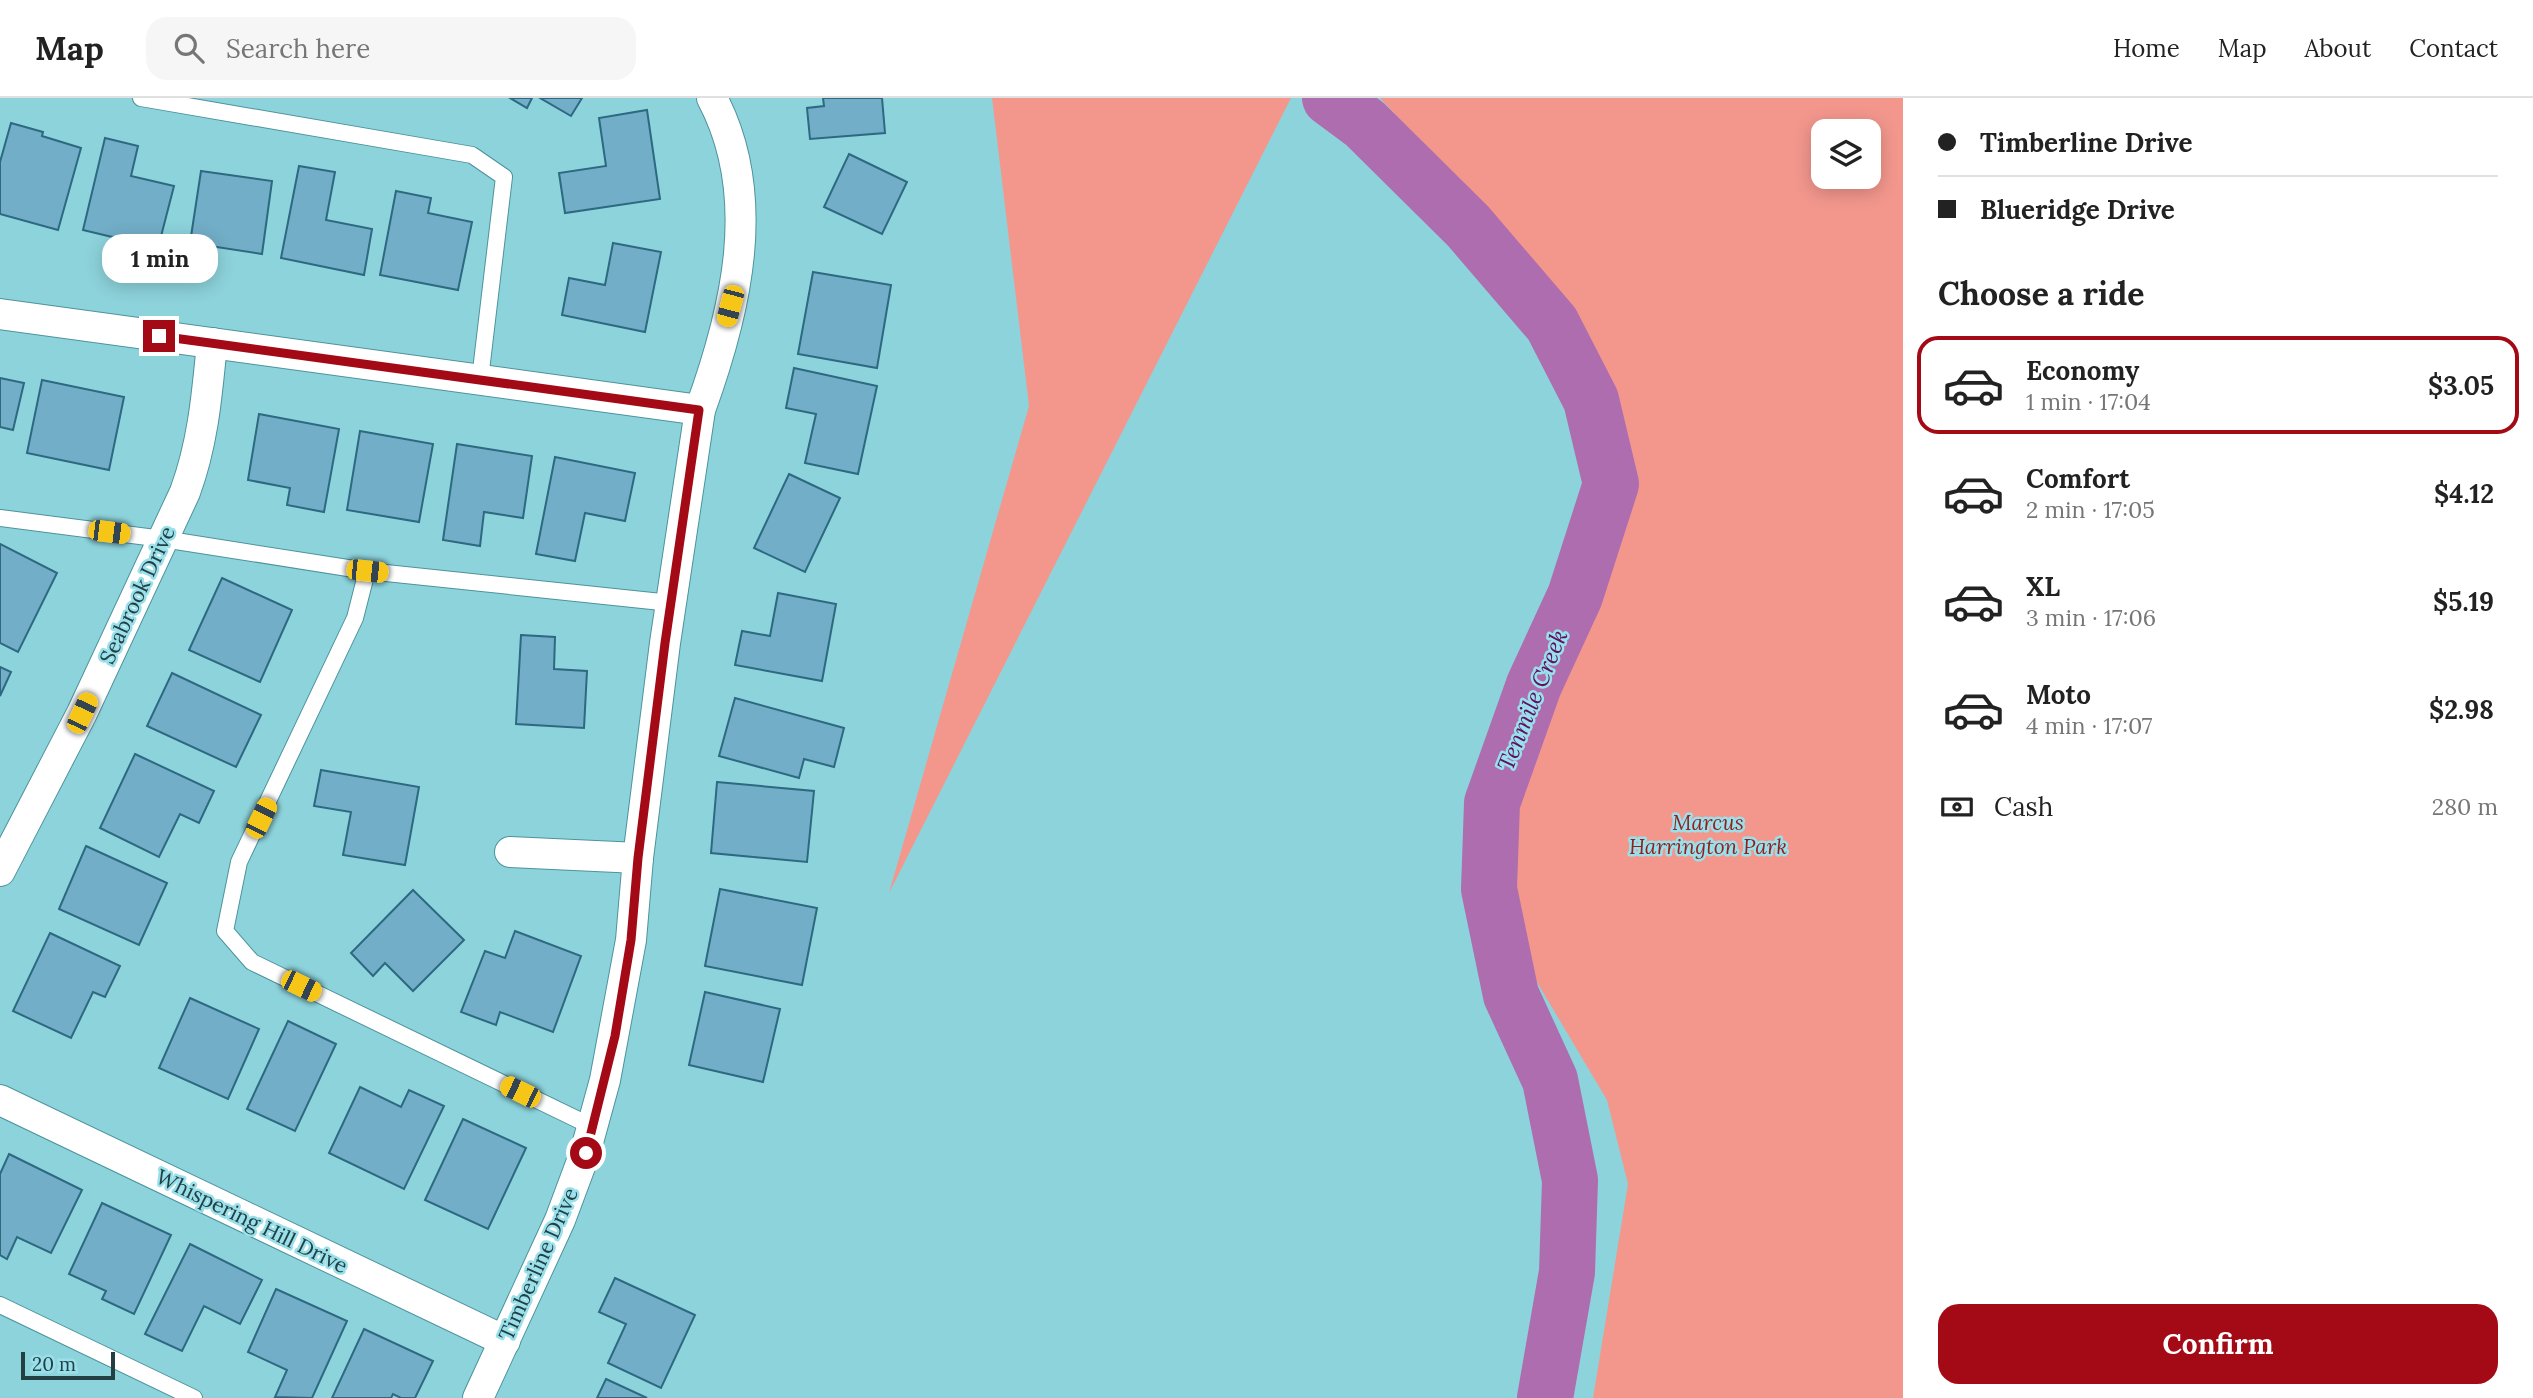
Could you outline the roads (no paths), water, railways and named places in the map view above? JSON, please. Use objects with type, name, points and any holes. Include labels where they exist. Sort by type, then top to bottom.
[{"type":"street","name":"Timberline Drive","points":[[478,1398],[560,1220],[593,1128],[620,1013],[671,603],[699,410],[711,378],[736,282],[741,234],[740,179],[727,126],[712,98]]},
{"type":"street","points":[[0,314],[699,410]]},
{"type":"street","name":"Seabrook Drive","points":[[0,871],[82,713],[197,459],[205,425],[212,343]]},
{"type":"street","points":[[510,852],[638,858]]},
{"type":"street","name":"Whispering Hill Drive","points":[[0,1100],[505,1341]]},
{"type":"lane","points":[[141,98],[472,155],[503,177],[480,379]]},
{"type":"lane","points":[[0,518],[163,539],[367,571],[671,603]]},
{"type":"lane","points":[[367,571],[355,618],[239,862],[225,931],[252,962],[593,1128]]},
{"type":"lane","points":[[0,1305],[194,1398]]},
{"type":"waterway","name":"Tenmile Creek","points":[[1330,98],[1365,124],[1468,226],[1552,324],[1591,400],[1611,484],[1575,596],[1534,685],[1492,803],[1489,889],[1511,995],[1550,1080],[1570,1180],[1567,1272],[1545,1398]]},
{"type":"park label","name":"Marcus Harrington Park","points":[[1708,834]]}]
